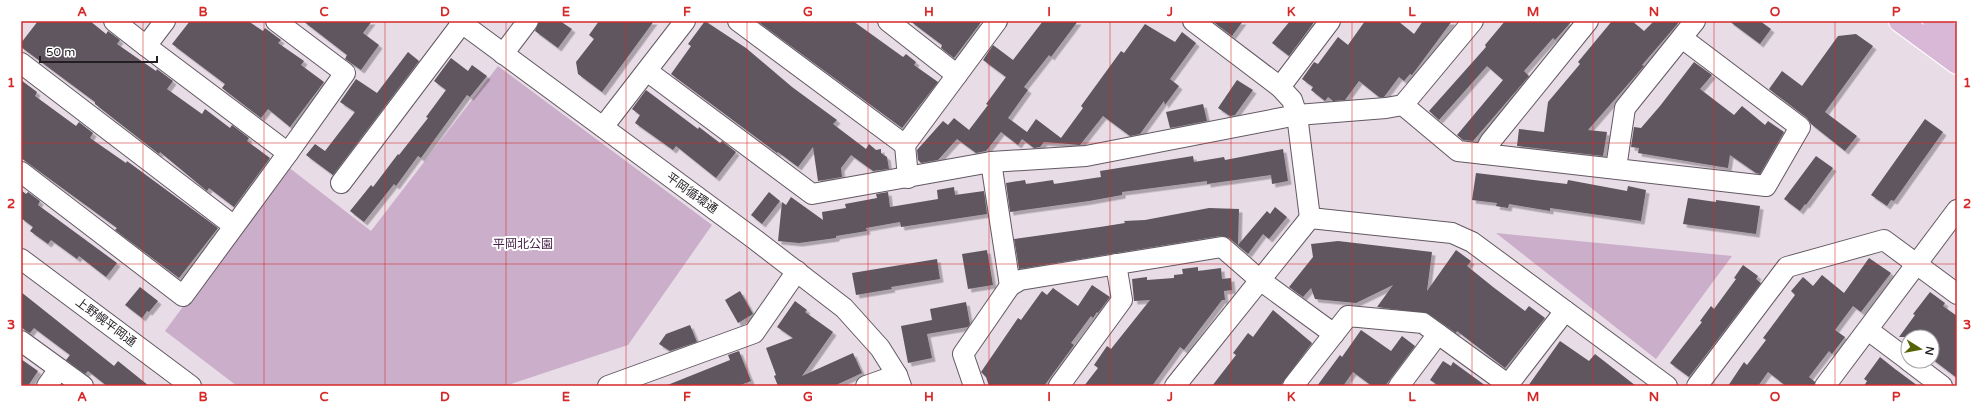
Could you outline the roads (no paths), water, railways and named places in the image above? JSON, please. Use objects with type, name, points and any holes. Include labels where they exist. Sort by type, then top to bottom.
[{"type":"main road","points":[[1900,21],[1957,63]]},
{"type":"main road","points":[[1934,21],[1957,39]]},
{"type":"street","points":[[114,21],[288,153]]},
{"type":"street","points":[[146,46],[165,21]]},
{"type":"street","points":[[21,172],[183,296],[288,153],[345,72],[276,21]]},
{"type":"street","points":[[503,54],[528,21]]},
{"type":"street","points":[[603,127],[685,21]]},
{"type":"street","points":[[738,21],[905,145]]},
{"type":"street","points":[[888,21],[957,75]]},
{"type":"street","points":[[908,178],[905,145],[998,21]]},
{"type":"street","points":[[1280,87],[1330,21]]},
{"type":"street","points":[[647,71],[812,194],[908,178],[990,162],[1086,156],[1297,115],[1386,108],[1403,105],[1473,21]]},
{"type":"street","points":[[1484,154],[1490,142],[1588,21]]},
{"type":"street","points":[[1616,168],[1625,108],[1695,21]]},
{"type":"street","points":[[340,183],[461,22]]},
{"type":"street","name":"平岡循環通","points":[[461,22],[797,271],[844,308],[880,348],[899,380]]},
{"type":"street","points":[[1175,386],[1310,218],[1297,115],[1292,100],[1280,87],[1196,22]]},
{"type":"street","points":[[1403,105],[1458,151],[1766,186],[1800,127],[1682,38]]},
{"type":"street","points":[[21,63],[234,226]]},
{"type":"street","points":[[990,162],[1010,286]]},
{"type":"street","points":[[1825,386],[1918,264],[1957,210]]},
{"type":"street","points":[[1310,218],[1452,233],[1472,242],[1667,386]]},
{"type":"street","points":[[1697,386],[1788,266],[1884,240],[1957,294]]},
{"type":"street","points":[[974,386],[963,354],[1010,286],[1020,280],[1222,247],[1260,280],[1334,334]]},
{"type":"street","name":"上野幌平岡通","points":[[21,259],[191,386]]},
{"type":"street","points":[[1059,386],[1122,300],[1116,264]]},
{"type":"street","points":[[608,386],[754,333],[797,271]]},
{"type":"street","points":[[1294,386],[1348,316],[1423,323],[1509,386],[1565,310]]},
{"type":"street","points":[[1868,330],[1900,355]]},
{"type":"street","points":[[1399,386],[1438,334]]},
{"type":"street","points":[[21,341],[83,386]]},
{"type":"street","points":[[47,386],[59,369]]},
{"type":"street","points":[[1919,369],[1942,386]]},
{"type":"street","points":[[866,386],[899,380]]},
{"type":"park label","name":"平岡北公園","points":[[523,244]]}]
